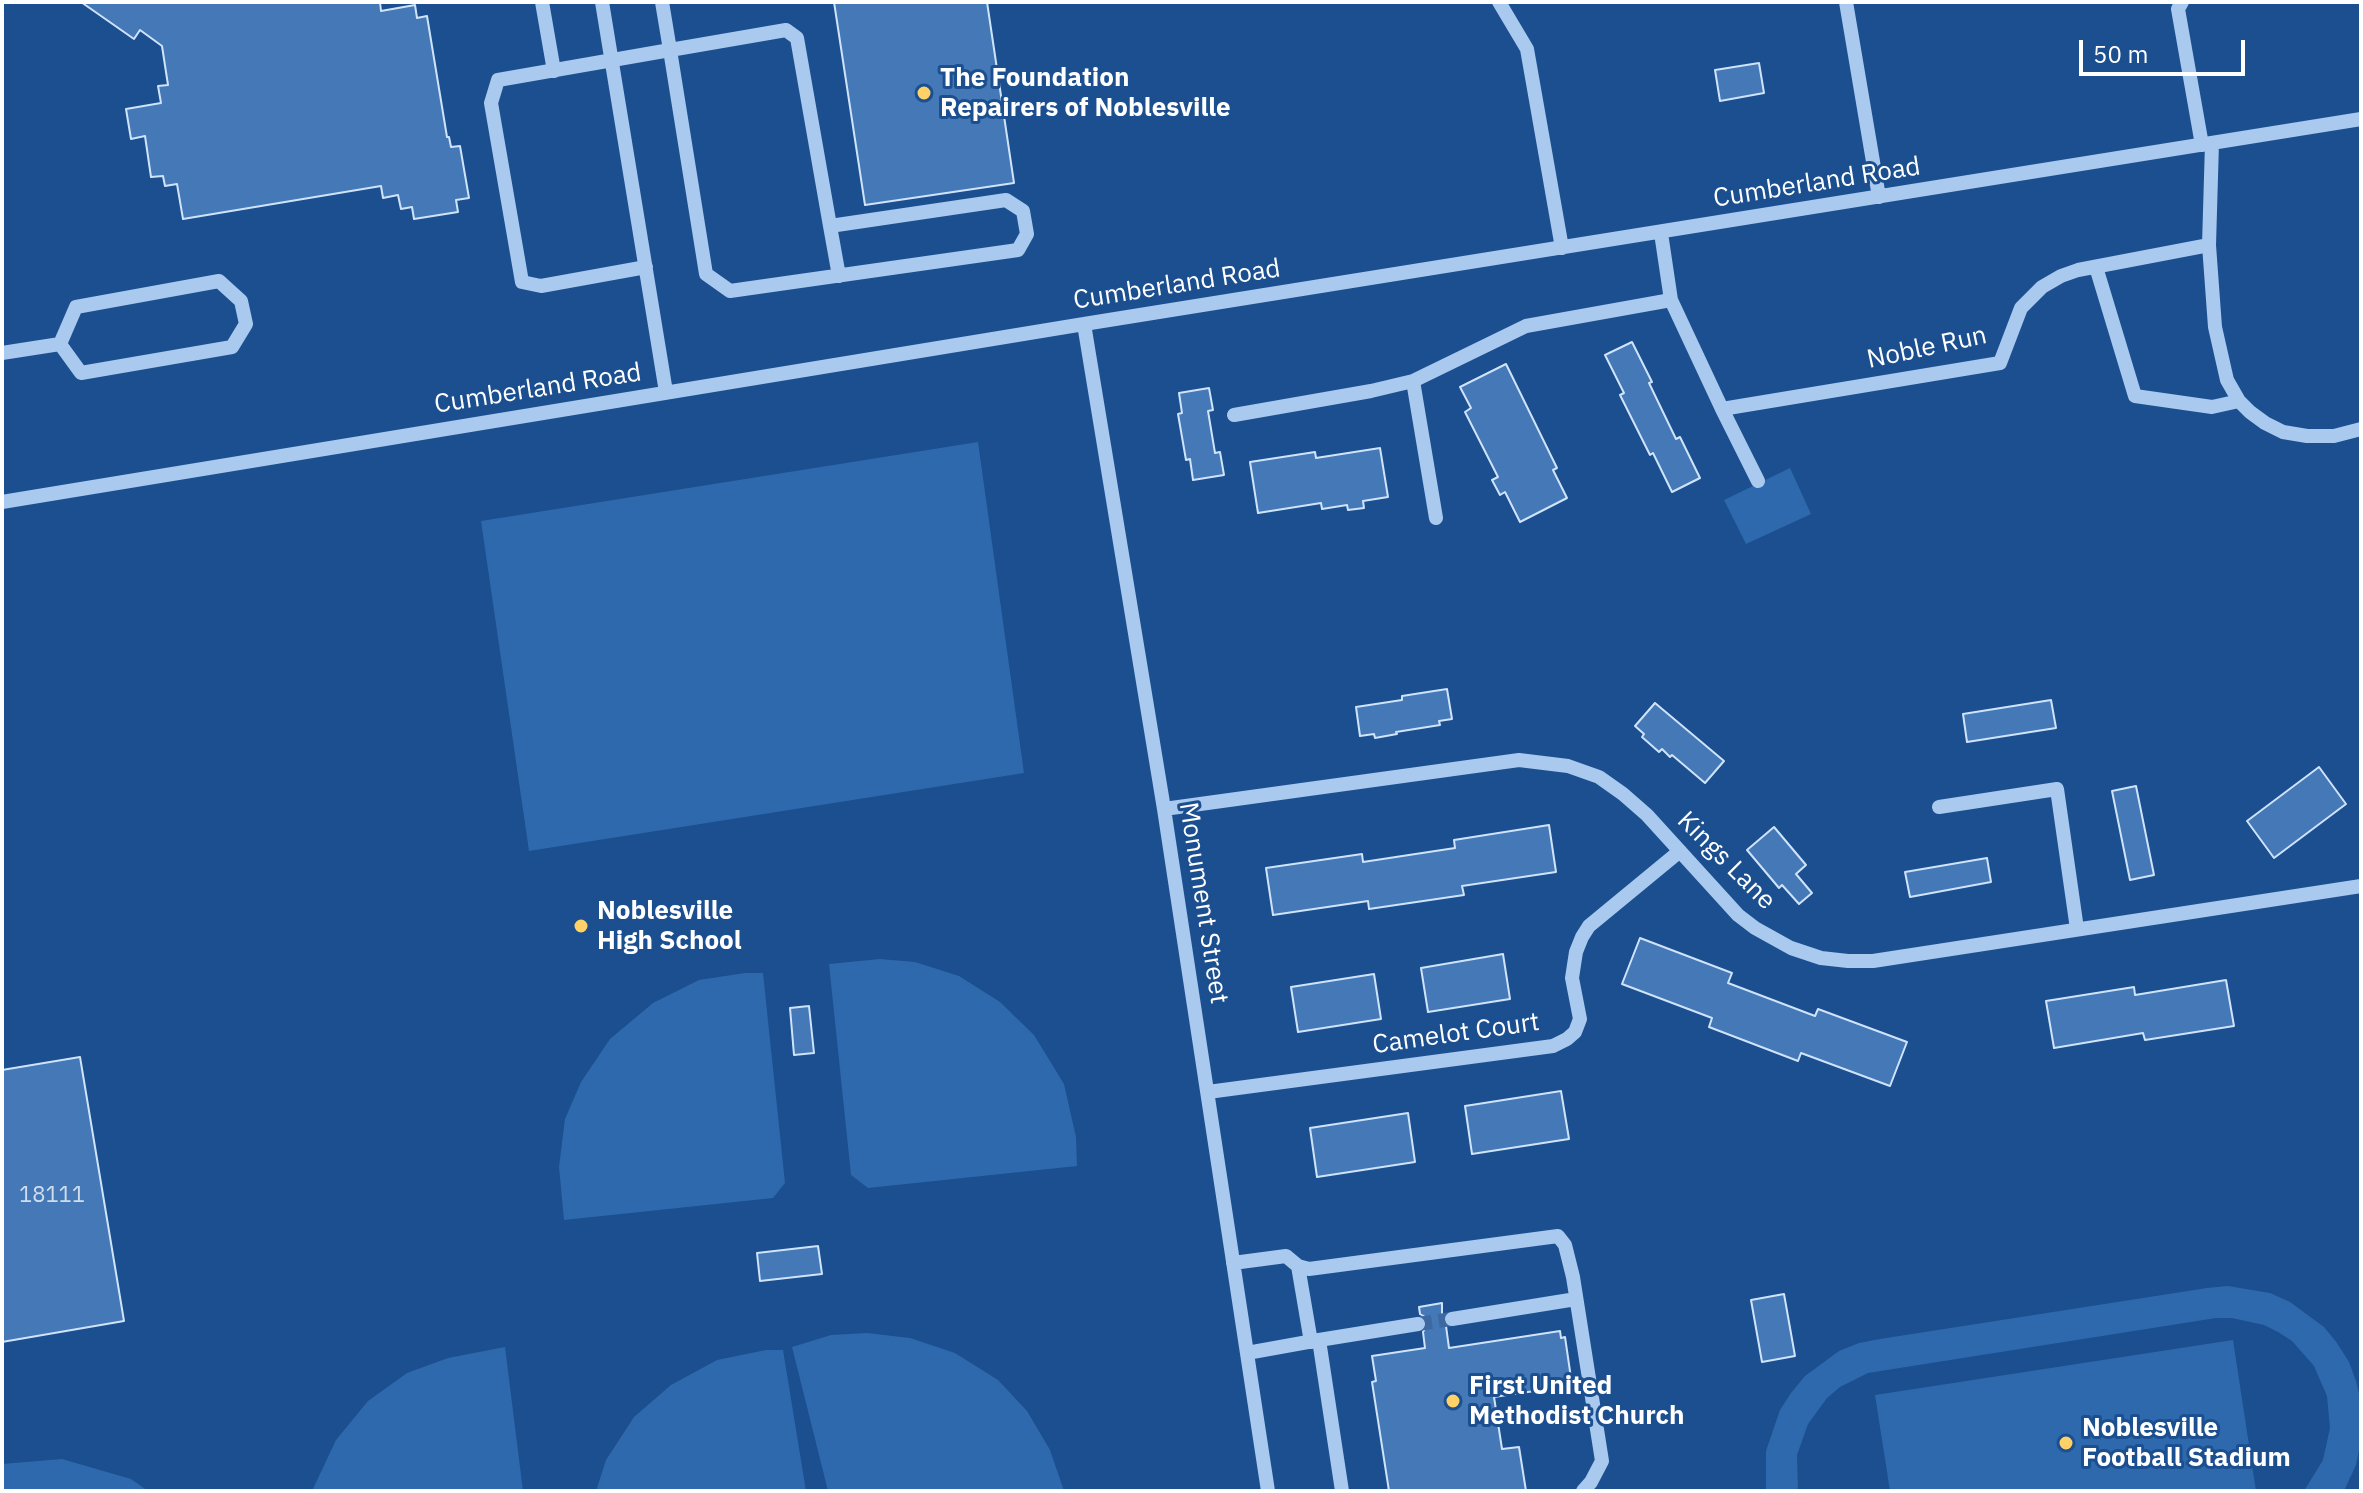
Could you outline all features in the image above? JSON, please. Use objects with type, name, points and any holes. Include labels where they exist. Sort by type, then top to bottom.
[{"type":"street","points":[[542,2],[554,71]]},
{"type":"street","points":[[602,2],[666,392]]},
{"type":"street","points":[[662,2],[706,274],[730,291],[1018,250],[1027,234],[1023,211],[1006,200],[830,226]]},
{"type":"street","points":[[1499,2],[1527,49],[1562,248]]},
{"type":"street","points":[[1846,2],[1879,197]]},
{"type":"street","points":[[2182,2],[2178,9],[2207,144],[2209,245],[2215,327],[2227,380],[2239,401],[2265,423],[2283,432],[2334,436],[2361,429]]},
{"type":"street","points":[[646,267],[541,286],[522,282],[491,103],[498,80],[786,30],[797,38],[839,276]]},
{"type":"street","name":"Cumberland Road","points":[[2,502],[2361,119]]},
{"type":"street","points":[[1661,233],[1671,300],[1758,481]]},
{"type":"street","points":[[2209,245],[2096,267],[2135,396],[2212,407],[2239,401]]},
{"type":"street","name":"Noble Run","points":[[1722,409],[2000,363],[2021,308],[2031,297],[2061,276],[2096,267]]},
{"type":"street","points":[[219,281],[241,301],[246,324],[232,347],[81,373],[60,344],[76,307],[219,281]]},
{"type":"street","points":[[1234,415],[1413,381],[1526,326],[1671,300]]},
{"type":"street","name":"Monument Street","points":[[1084,324],[1164,809],[1268,1491]]},
{"type":"street","points":[[2,353],[60,344]]},
{"type":"street","points":[[1413,381],[1436,518]]},
{"type":"street","name":"Kings Lane","points":[[1164,809],[1519,760],[1568,766],[1599,777],[1623,794],[1647,815],[1738,915],[1755,928],[1791,948],[1821,958],[1873,961],[2361,886]]},
{"type":"street","points":[[1939,807],[2057,789],[2077,929]]},
{"type":"street","name":"Camelot Court","points":[[1208,1092],[1553,1046],[1567,1039],[1575,1032],[1580,1019],[1572,978],[1582,937],[1589,926],[1680,851]]},
{"type":"street","points":[[1233,1263],[1286,1256],[1298,1266],[1309,1269],[1555,1235],[1561,1238],[1576,1299],[1602,1461],[1583,1491]]},
{"type":"street","points":[[1298,1266],[1342,1491]]},
{"type":"street","points":[[1452,1319],[1576,1299]]},
{"type":"street","points":[[1247,1353],[1418,1324]]},
{"type":"shaded area","points":[[978,442],[1024,773],[529,851],[481,521]]},
{"type":"shaded area","points":[[1790,468],[1811,514],[1746,544],[1724,500]]},
{"type":"shaded area","points":[[880,959],[915,962],[959,976],[1000,1002],[1034,1035],[1064,1084],[1076,1137],[1077,1166],[868,1188],[851,1175],[829,964]]},
{"type":"shaded area","points":[[763,973],[785,1183],[773,1198],[564,1220],[559,1167],[565,1119],[581,1082],[610,1039],[653,1003],[699,980]]},
{"type":"shaded area","points":[[2228,1286],[2270,1293],[2290,1302],[2324,1327],[2349,1362],[2361,1402],[2361,1441],[2356,1465],[2344,1491],[2304,1491],[2323,1460],[2330,1428],[2327,1396],[2314,1366],[2292,1341],[2264,1325],[2216,1318],[1868,1373],[1840,1387],[1827,1398],[1808,1424],[1797,1455],[1798,1491],[1766,1491],[1766,1451],[1780,1410],[1805,1376],[1839,1351],[1880,1339]]},
{"type":"shaded area","points":[[867,1333],[910,1338],[955,1353],[998,1380],[1027,1411],[1050,1450],[1064,1491],[828,1491],[792,1347],[831,1335]]},
{"type":"shaded area","name":"Noblesville Football Stadium","points":[[2233,1340],[2256,1491],[1890,1491],[1875,1395]]},
{"type":"shaded area","points":[[505,1347],[523,1491],[312,1491],[336,1440],[368,1401],[407,1373],[448,1358]]},
{"type":"shaded area","points":[[766,1350],[783,1350],[806,1491],[596,1491],[606,1460],[634,1417],[671,1385],[717,1360]]},
{"type":"shaded area","points":[[62,1459],[131,1479],[148,1491],[2,1491],[2,1464]]},
{"type":"building","points":[[81,2],[380,2],[381,11],[415,5],[417,18],[427,16],[447,137],[451,147],[460,146],[469,198],[456,200],[458,212],[414,219],[412,207],[401,209],[398,195],[383,198],[381,186],[183,219],[177,184],[165,186],[163,176],[151,177],[145,136],[131,139],[126,109],[161,103],[158,86],[168,85],[162,46],[140,30],[134,39]]},
{"type":"building","name":"The Foundation Repairers of Noblesville","points":[[834,2],[987,2],[1014,183],[865,205]]},
{"type":"building","points":[[1759,63],[1764,93],[1720,101],[1715,70]]},
{"type":"building","points":[[1632,342],[1676,439],[1680,437],[1700,478],[1672,492],[1620,395],[1624,393],[1605,355]]},
{"type":"building","points":[[1506,364],[1557,468],[1553,470],[1567,498],[1520,522],[1505,492],[1500,495],[1492,480],[1498,477],[1465,412],[1471,408],[1460,387]]},
{"type":"building","points":[[1209,388],[1213,410],[1208,411],[1215,453],[1220,452],[1224,475],[1193,480],[1178,414],[1182,413],[1179,393]]},
{"type":"building","points":[[1380,448],[1388,497],[1363,501],[1364,508],[1348,510],[1347,505],[1322,509],[1321,503],[1258,513],[1250,462],[1315,452],[1316,458]]},
{"type":"building","points":[[1447,689],[1452,719],[1439,721],[1440,725],[1397,734],[1375,738],[1374,734],[1360,736],[1356,707]]},
{"type":"building","points":[[2051,700],[2056,728],[1967,742],[1963,714]]},
{"type":"building","points":[[1655,703],[1724,761],[1705,783],[1672,755],[1670,757],[1662,749],[1659,752],[1635,726]]},
{"type":"building","points":[[2319,767],[2346,804],[2274,858],[2247,821]]},
{"type":"building","points":[[2136,786],[2154,875],[2130,880],[2112,791]]},
{"type":"building","points":[[1549,825],[1556,872],[1462,886],[1464,895],[1369,909],[1368,901],[1273,915],[1266,868],[1362,854],[1363,862],[1455,848],[1454,840]]},
{"type":"building","points":[[1774,827],[1806,865],[1796,874],[1812,893],[1799,904],[1782,885],[1779,888],[1747,850]]},
{"type":"building","points":[[1987,858],[1991,882],[1910,897],[1905,872]]},
{"type":"building","points":[[1640,938],[1732,973],[1728,983],[1815,1016],[1818,1009],[1907,1042],[1890,1086],[1801,1053],[1798,1061],[1709,1027],[1712,1018],[1622,984]]},
{"type":"building","points":[[1503,954],[1510,999],[1428,1012],[1421,968]]},
{"type":"building","points":[[1374,974],[1381,1019],[1298,1032],[1291,987]]},
{"type":"building","points":[[2226,980],[2234,1026],[2145,1040],[2143,1033],[2054,1048],[2046,1001],[2134,987],[2135,995]]},
{"type":"building","points":[[809,1006],[814,1053],[794,1055],[790,1008]]},
{"type":"building","points":[[80,1057],[124,1321],[2,1342],[2,1070]]},
{"type":"building","points":[[1561,1091],[1569,1139],[1472,1154],[1465,1106]]},
{"type":"building","points":[[1408,1113],[1415,1162],[1317,1177],[1310,1128]]},
{"type":"building","points":[[818,1246],[822,1274],[760,1281],[757,1253]]},
{"type":"building","points":[[1784,1294],[1795,1356],[1762,1362],[1751,1300]]},
{"type":"building","points":[[1442,1303],[1442,1320],[1446,1326],[1449,1348],[1560,1331],[1561,1338],[1565,1337],[1571,1378],[1568,1379],[1569,1386],[1494,1397],[1502,1449],[1519,1447],[1526,1491],[1389,1491],[1372,1382],[1376,1381],[1372,1356],[1425,1348],[1423,1332],[1428,1323],[1420,1314],[1419,1307]]},
{"type":"tunnel","points":[[1418,1324],[1452,1319]]},
{"type":"place","name":"The Foundation Repairers of Noblesville","points":[[924,93]]},
{"type":"place","name":"Noblesville High School","points":[[581,926]]},
{"type":"place","name":"First United Methodist Church","points":[[1453,1401]]},
{"type":"place","name":"Noblesville Football Stadium","points":[[2066,1443]]}]
